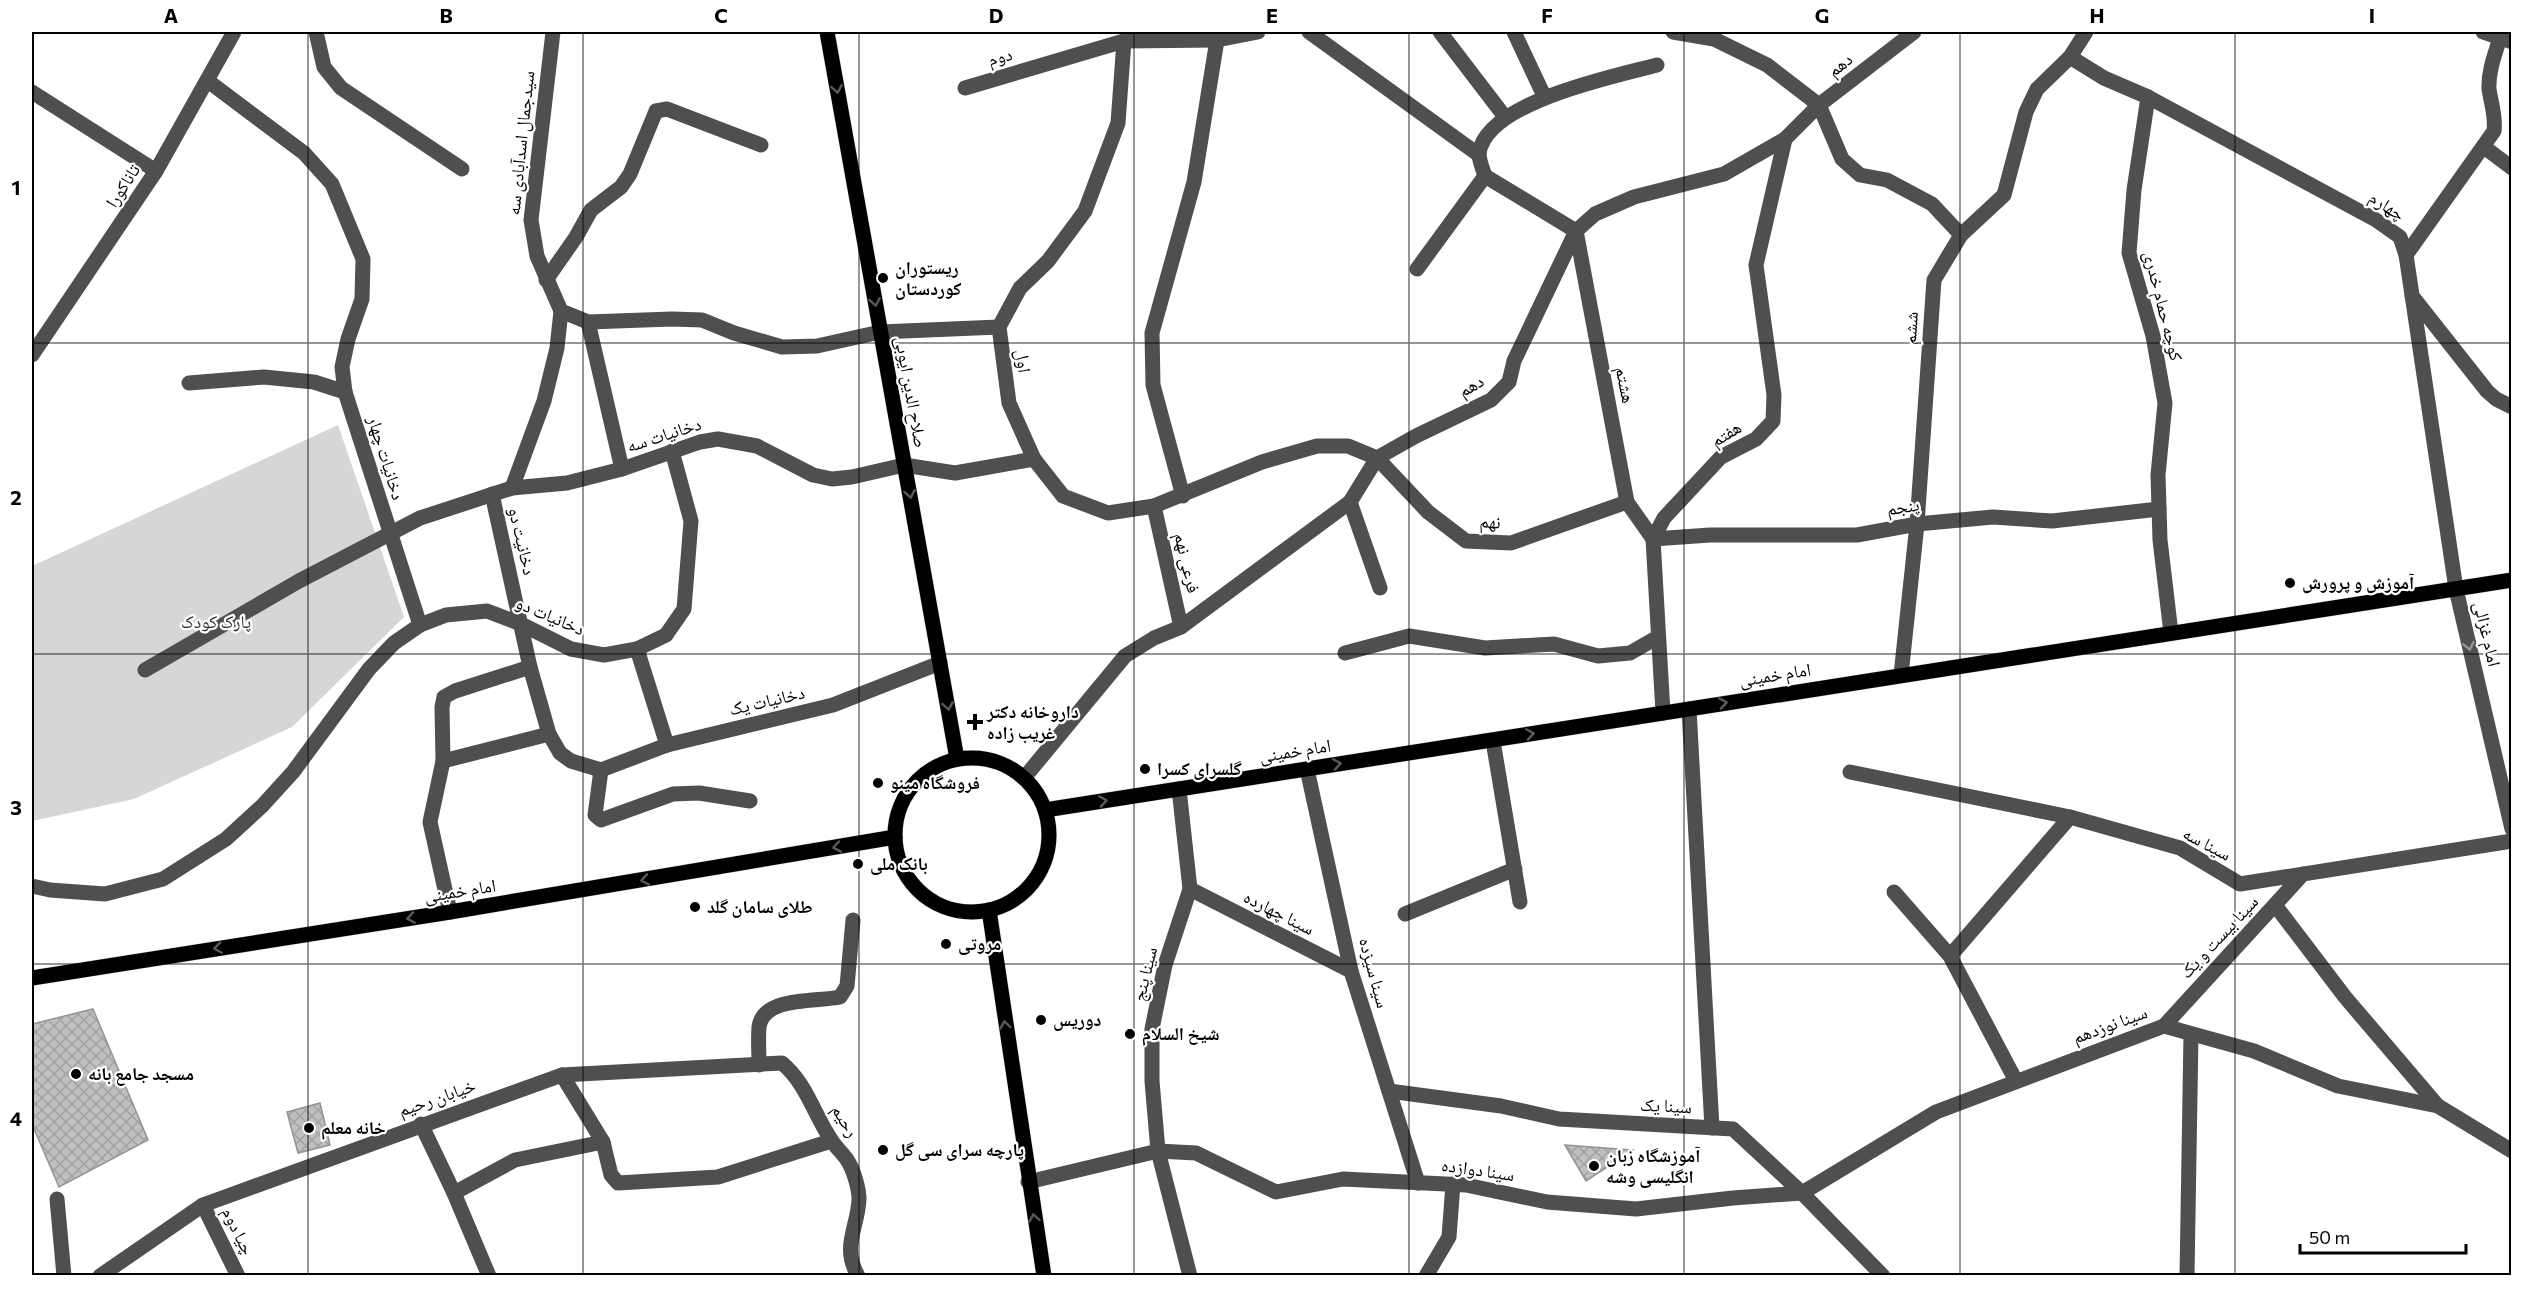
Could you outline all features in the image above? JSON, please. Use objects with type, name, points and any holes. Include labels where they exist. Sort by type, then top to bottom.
[{"type":"main road","name":"صلاح الدین ایوبی","points":[[827,32],[957,759]]},
{"type":"main road","name":"امام خمینی","points":[[1045,810],[2511,580]]},
{"type":"main road","points":[[957,759],[993,760],[1010,767],[1024,778],[1037,792],[1045,810],[1049,831],[1048,852],[1040,872],[1026,890],[1009,903],[989,910],[966,912],[944,907],[924,896],[909,880],[899,860],[895,837],[896,819],[902,802],[912,787],[925,774],[957,759]]},
{"type":"main road","name":"امام خمینی","points":[[32,978],[450,912],[895,837]]},
{"type":"main road","points":[[989,910],[1028,1182],[1044,1275]]},
{"type":"street","name":"تاناکورا","points":[[32,355],[156,171],[234,32]]},
{"type":"street","points":[[316,32],[324,67],[341,88],[462,169]]},
{"type":"street","name":"سیدجمال اسدآبادی سه","points":[[554,32],[531,220],[537,256],[561,311]]},
{"type":"street","name":"دوم","points":[[965,88],[1124,41],[1217,39],[1258,32]]},
{"type":"street","points":[[1309,32],[1479,155]]},
{"type":"street","points":[[1440,32],[1505,117]]},
{"type":"street","points":[[1514,32],[1545,98]]},
{"type":"street","points":[[1673,32],[1714,39],[1749,54],[1767,65],[1819,105],[1842,159],[1860,176],[1887,180],[1932,204],[1961,235]]},
{"type":"street","name":"دهم","points":[[1024,778],[1125,656],[1154,638],[1181,627],[1350,502],[1377,458],[1416,436],[1491,400],[1509,382],[1514,361],[1576,231],[1595,214],[1634,197],[1724,174],[1785,139],[1819,105],[1914,32]]},
{"type":"street","name":"ششم","points":[[1901,675],[1917,524],[1934,280],[1961,235],[2004,195],[2026,112],[2037,89],[2070,57],[2086,32]]},
{"type":"street","points":[[2406,255],[2494,130],[2496,120],[2489,88],[2489,75],[2506,40],[2483,32]]},
{"type":"street","points":[[1183,496],[1153,385],[1152,333],[1194,182],[1217,39]]},
{"type":"street","points":[[512,488],[544,401],[556,348],[561,311],[588,322],[672,318],[702,320],[734,333],[782,347],[817,346],[880,332],[999,327],[1020,288],[1048,261],[1085,211],[1118,123],[1124,41]]},
{"type":"street","name":"چهارم","points":[[2070,57],[2104,78],[2148,97],[2376,220],[2400,237],[2406,255],[2456,589]]},
{"type":"street","points":[[1576,231],[1485,176],[1479,155],[1485,138],[1505,117],[1545,98],[1574,87],[1658,65]]},
{"type":"street","name":"دخانیات چهار","points":[[208,81],[304,153],[332,184],[363,259],[362,299],[348,339],[342,367],[345,392],[420,625]]},
{"type":"street","points":[[32,92],[156,171]]},
{"type":"street","name":"کوچه حمام خدری","points":[[2148,97],[2134,190],[2128,253],[2153,336],[2165,403],[2158,475],[2160,540],[2171,633]]},
{"type":"street","points":[[546,280],[576,237],[591,210],[621,187],[630,174],[656,111],[667,109],[761,145]]},
{"type":"street","name":"هفتم","points":[[1653,539],[1664,518],[1721,457],[1756,439],[1773,421],[1774,395],[1756,265],[1785,139]]},
{"type":"street","points":[[2484,147],[2511,168]]},
{"type":"street","points":[[1418,268],[1485,176]]},
{"type":"street","name":"هشتم","points":[[1576,231],[1627,502],[1653,539]]},
{"type":"street","points":[[2412,296],[2487,391],[2511,407]]},
{"type":"street","points":[[588,322],[622,469]]},
{"type":"street","name":"اول","points":[[999,327],[1009,403],[1034,459],[1063,496],[1108,513],[1154,506],[1262,462],[1317,446],[1348,446],[1377,458]]},
{"type":"street","points":[[189,383],[264,377],[314,382],[345,392]]},
{"type":"street","name":"دخانیات سه","points":[[145,670],[299,581],[420,518],[512,488],[567,483],[622,469],[700,442],[718,439],[757,446],[813,475],[832,479],[852,477],[904,465],[955,473],[1034,459]]},
{"type":"street","name":"دخانیات دو","points":[[32,886],[50,890],[105,894],[163,879],[226,839],[262,806],[293,772],[369,669],[394,643],[420,625],[446,615],[487,611],[521,624],[571,649],[604,655],[637,649],[666,636],[684,609],[691,521],[672,451]]},
{"type":"street","name":"نهم","points":[[1377,458],[1428,513],[1466,541],[1511,543],[1627,502]]},
{"type":"street","name":"دخانیت دو","points":[[492,494],[530,667],[549,734]]},
{"type":"street","points":[[1350,502],[1380,588]]},
{"type":"street","name":"فرعی نهم","points":[[1154,506],[1181,627]]},
{"type":"street","name":"پنجم","points":[[1653,539],[1710,535],[1857,536],[1917,524],[1993,518],[2052,521],[2159,509]]},
{"type":"street","points":[[1653,539],[1663,713]]},
{"type":"street","name":"امام غزالی","points":[[2456,589],[2511,829]]},
{"type":"street","points":[[1345,653],[1408,636],[1485,648],[1554,644],[1598,656],[1630,653],[1658,637]]},
{"type":"street","points":[[637,649],[667,745]]},
{"type":"street","name":"دخانیات یک","points":[[601,770],[667,745],[832,705],[940,663]]},
{"type":"street","points":[[450,912],[430,822],[443,762],[442,707],[444,698],[455,691],[530,667]]},
{"type":"street","points":[[1689,708],[1712,1128]]},
{"type":"street","points":[[443,762],[549,734],[560,753],[571,761],[601,770],[595,815],[601,819],[673,794],[699,793],[750,801]]},
{"type":"street","points":[[1493,741],[1520,902]]},
{"type":"street","name":"سینا سیزده","points":[[1307,769],[1351,971],[1418,1183]]},
{"type":"street","name":"سینا سه","points":[[1850,772],[2070,817],[2180,849],[2240,884],[2511,841]]},
{"type":"street","name":"سینا پنج","points":[[1179,789],[1190,889],[1165,965],[1152,1029],[1152,1081],[1158,1151],[1190,1275]]},
{"type":"street","points":[[1950,956],[2070,817]]},
{"type":"street","points":[[1405,914],[1515,869]]},
{"type":"street","name":"سینا بیست و یک","points":[[2164,1026],[2303,874]]},
{"type":"street","name":"سینا چهارده","points":[[1190,889],[1351,971]]},
{"type":"street","points":[[1894,892],[1950,956],[2016,1081]]},
{"type":"street","points":[[2274,905],[2345,998],[2438,1106]]},
{"type":"street","points":[[759,1065],[759,1024],[767,1011],[779,1004],[840,998],[847,986],[853,920]]},
{"type":"street","name":"سینا نوزدهم","points":[[1802,1193],[1936,1112],[2164,1026],[2254,1051],[2338,1086],[2438,1106],[2511,1151]]},
{"type":"street","points":[[2187,1275],[2191,1034]]},
{"type":"street","name":"خیابان رحیم","points":[[100,1275],[203,1205],[421,1124],[562,1075],[782,1063]]},
{"type":"street","name":"رحیم","points":[[782,1063],[800,1082],[831,1141],[849,1163],[859,1198],[849,1254],[858,1275]]},
{"type":"street","points":[[562,1075],[603,1142],[610,1175],[618,1183],[718,1177],[831,1141]]},
{"type":"street","name":"سینا یک","points":[[1389,1091],[1501,1106],[1559,1119],[1733,1129],[1802,1193],[1882,1275]]},
{"type":"street","points":[[421,1124],[454,1192],[489,1275]]},
{"type":"street","points":[[454,1192],[515,1160],[603,1142]]},
{"type":"street","name":"سینا دوازده","points":[[1028,1182],[1158,1151],[1196,1153],[1276,1192],[1342,1179],[1453,1184],[1547,1202],[1636,1209],[1802,1193]]},
{"type":"street","points":[[1426,1275],[1449,1237],[1453,1184]]},
{"type":"street","points":[[57,1199],[64,1275]]},
{"type":"street","name":"چیا دوم","points":[[203,1205],[238,1275]]},
{"type":"green space","name":"پارک کودک","points":[[338,425],[404,617],[292,727],[134,799],[32,821],[32,566]]},
{"type":"building","name":"مسجد جامع بانه","points":[[93,1009],[148,1140],[59,1187],[32,1124],[32,1024]]},
{"type":"building","name":"خانه معلم","points":[[320,1103],[330,1145],[298,1153],[287,1112]]},
{"type":"building","name":"آموزشگاه زبان انگلیسی وشه","points":[[1565,1145],[1633,1150],[1586,1181]]},
{"type":"place","name":"ریستوران کوردستان","points":[[883,278]]},
{"type":"place","name":"آموزش و پرورش","points":[[2290,583]]},
{"type":"place","name":"داروخانه دکتر غریب زاده","points":[[975,722]]},
{"type":"place","name":"گلسرای کسرا","points":[[1145,769]]},
{"type":"place","name":"فروشگاه مینو","points":[[878,783]]},
{"type":"place","name":"بانک ملی","points":[[858,864]]},
{"type":"place","name":"طلای سامان گلد","points":[[695,907]]},
{"type":"place","name":"مروتی","points":[[946,944]]},
{"type":"place","name":"دوریس","points":[[1041,1020]]},
{"type":"place","name":"شیخ السلام","points":[[1130,1034]]},
{"type":"place","name":"مسجد جامع بانه","points":[[76,1074]]},
{"type":"place","name":"خانه معلم","points":[[309,1128]]},
{"type":"place","name":"پارچه سرای سی گل","points":[[883,1150]]},
{"type":"place","name":"آموزشگاه زبان انگلیسی وشه","points":[[1594,1166]]}]
